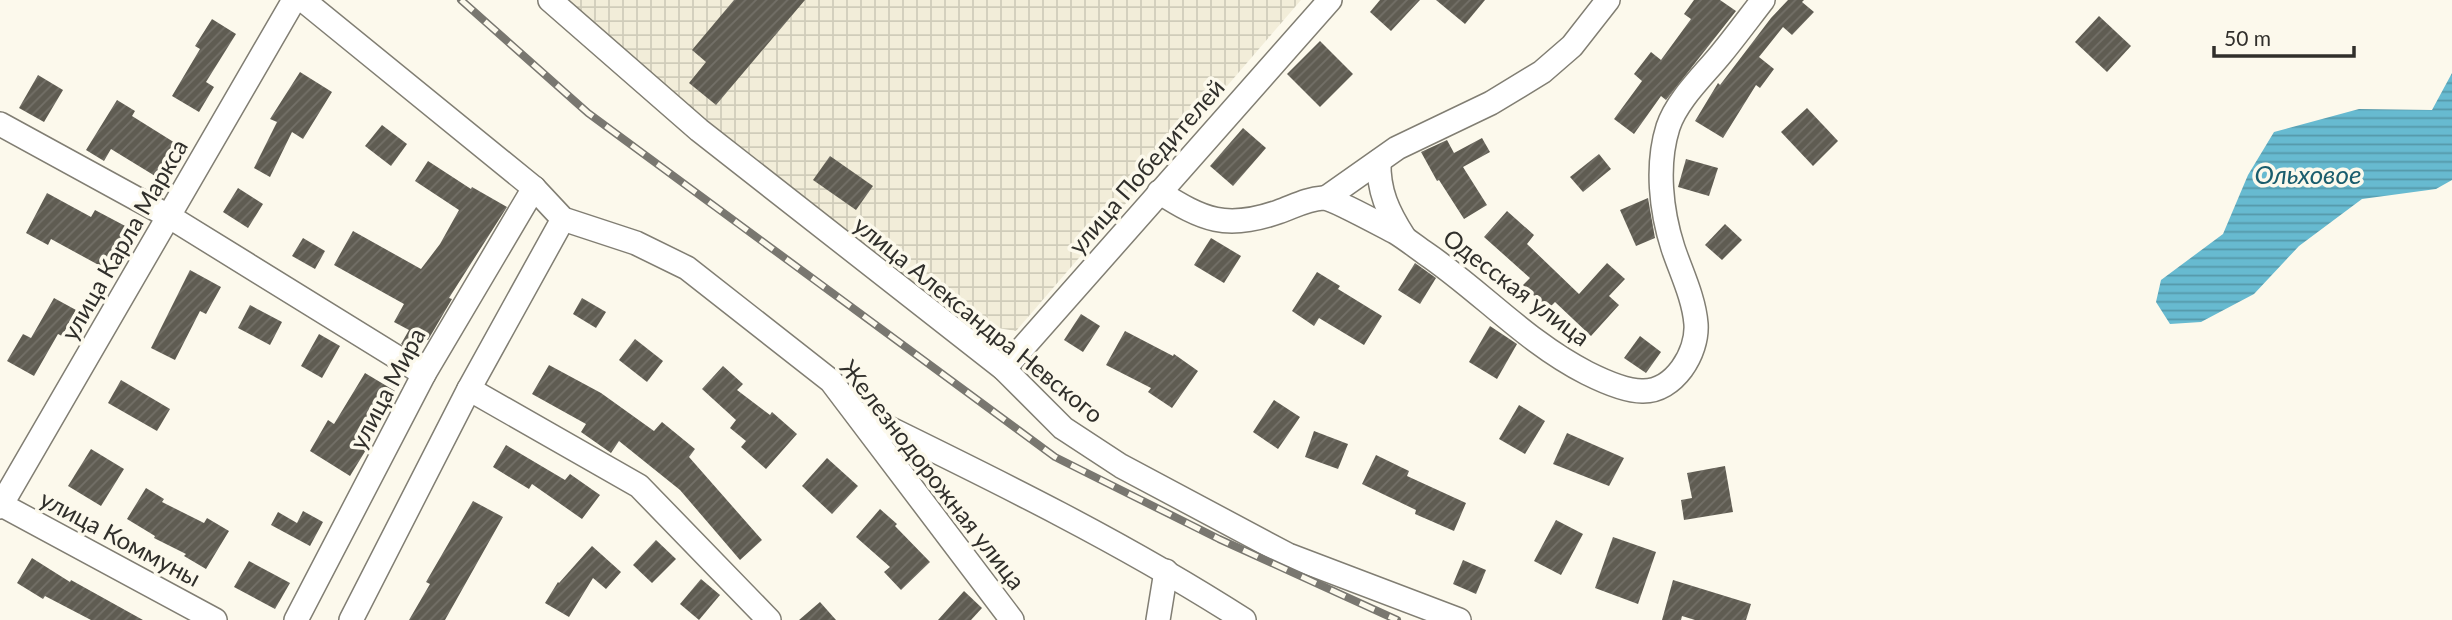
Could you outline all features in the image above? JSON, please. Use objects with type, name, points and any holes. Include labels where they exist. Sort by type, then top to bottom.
[{"type":"street","name":"улица Карла Маркса","points":[[0,505],[294,0]]},
{"type":"street","name":"Железнодорожная улица","points":[[303,0],[534,188],[563,219],[636,243],[687,268],[831,381],[1012,620]]},
{"type":"street","name":"улица Александра Невского","points":[[550,0],[699,130],[1004,369],[1063,428],[1121,466],[1288,555],[1459,620]]},
{"type":"street","name":"улица Победителей","points":[[1004,369],[1330,0]]},
{"type":"street","points":[[1159,192],[1193,214],[1217,221],[1244,222],[1303,201],[1326,198],[1397,148],[1491,103],[1542,72],[1572,46],[1608,0]]},
{"type":"street","name":"Одесская улица","points":[[1326,198],[1406,240],[1446,267],[1547,350],[1589,374],[1642,392],[1660,386],[1674,377],[1691,354],[1696,325],[1664,209],[1661,179],[1668,126],[1694,86],[1763,0]]},
{"type":"street","points":[[0,124],[170,217],[424,374]]},
{"type":"street","name":"Одесская улица","points":[[1379,160],[1378,178],[1382,196],[1388,212],[1406,240]]},
{"type":"street","name":"улица Мира","points":[[296,620],[424,374],[534,188]]},
{"type":"street","points":[[351,620],[469,389],[563,219]]},
{"type":"street","points":[[469,389],[639,486],[769,620]]},
{"type":"street","points":[[854,411],[1063,513],[1167,571],[1244,620]]},
{"type":"street","name":"улица Коммуны","points":[[0,505],[215,620]]},
{"type":"street","points":[[1158,620],[1167,571]]},
{"type":"shaded area","points":[[569,0],[1301,0],[1016,331],[955,321],[769,179]]},
{"type":"water","name":"Ольховое","points":[[2452,73],[2452,180],[2436,189],[2362,199],[2299,246],[2254,294],[2201,322],[2170,324],[2156,302],[2161,280],[2223,234],[2248,175],[2274,132],[2359,109],[2432,110]]},
{"type":"building","points":[[734,0],[805,0],[716,105],[689,83],[706,62],[692,50]]},
{"type":"building","points":[[1380,0],[1420,0],[1391,31],[1370,12]]},
{"type":"building","points":[[1436,0],[1485,0],[1465,24]]},
{"type":"building","points":[[1694,0],[1720,0],[1736,11],[1666,100],[1661,96],[1634,134],[1614,119],[1642,81],[1634,74],[1651,52],[1661,60],[1691,19],[1684,14]]},
{"type":"building","points":[[1788,0],[1804,0],[1802,2],[1814,12],[1792,35],[1783,27],[1759,57],[1774,69],[1760,88],[1756,85],[1723,138],[1695,121],[1718,83],[1720,85]]},
{"type":"building","points":[[2099,16],[2131,46],[2107,72],[2075,42]]},
{"type":"building","points":[[212,19],[236,34],[206,82],[214,87],[199,112],[172,96],[200,49],[195,46]]},
{"type":"building","points":[[1320,41],[1353,74],[1320,107],[1287,74]]},
{"type":"building","points":[[300,72],[332,92],[303,139],[292,132],[270,177],[254,168],[277,122],[270,119]]},
{"type":"building","points":[[38,75],[63,90],[44,122],[19,108]]},
{"type":"building","points":[[117,100],[135,111],[132,116],[180,146],[160,179],[111,149],[104,161],[86,150]]},
{"type":"building","points":[[1807,108],[1838,141],[1813,166],[1781,132]]},
{"type":"building","points":[[382,125],[407,144],[391,166],[365,146]]},
{"type":"building","points":[[1243,128],[1266,148],[1233,186],[1210,166]]},
{"type":"building","points":[[1482,138],[1490,152],[1463,167],[1487,205],[1464,219],[1439,180],[1437,181],[1421,152],[1447,140],[1454,153]]},
{"type":"building","points":[[1599,154],[1611,169],[1583,192],[1570,177]]},
{"type":"building","points":[[830,156],[873,186],[856,210],[813,180]]},
{"type":"building","points":[[1686,159],[1718,168],[1709,196],[1678,187]]},
{"type":"building","points":[[428,161],[471,189],[472,187],[507,207],[449,298],[452,299],[428,340],[424,338],[416,352],[401,344],[409,330],[394,322],[404,304],[334,265],[353,231],[421,269],[440,244],[459,210],[415,181]]},
{"type":"building","points":[[238,188],[263,204],[248,228],[223,212]]},
{"type":"building","points":[[47,193],[91,217],[95,210],[129,228],[106,269],[51,239],[48,245],[26,233]]},
{"type":"building","points":[[1648,198],[1655,238],[1636,246],[1620,210]]},
{"type":"building","points":[[1507,211],[1534,235],[1527,244],[1579,294],[1607,263],[1625,279],[1609,296],[1619,305],[1591,336],[1555,302],[1548,309],[1523,285],[1530,278],[1484,237]]},
{"type":"building","points":[[1725,224],[1742,240],[1722,260],[1705,245]]},
{"type":"building","points":[[303,238],[325,251],[315,269],[292,256]]},
{"type":"building","points":[[1211,238],[1241,256],[1224,283],[1194,265]]},
{"type":"building","points":[[1415,263],[1436,278],[1420,304],[1398,290]]},
{"type":"building","points":[[190,270],[221,287],[206,314],[200,311],[175,360],[151,348]]},
{"type":"building","points":[[1317,272],[1340,286],[1338,289],[1382,316],[1364,345],[1319,318],[1314,326],[1292,311]]},
{"type":"building","points":[[54,298],[76,310],[62,336],[58,334],[34,376],[7,361],[23,334],[31,338]]},
{"type":"building","points":[[582,298],[606,312],[596,328],[573,314]]},
{"type":"building","points":[[250,305],[282,322],[270,345],[238,328]]},
{"type":"building","points":[[1081,314],[1100,326],[1083,352],[1064,340]]},
{"type":"building","points":[[1490,326],[1517,344],[1497,379],[1469,362]]},
{"type":"building","points":[[1125,331],[1173,356],[1174,354],[1198,371],[1172,408],[1148,392],[1151,388],[1106,365]]},
{"type":"building","points":[[319,334],[340,346],[322,378],[301,366]]},
{"type":"building","points":[[1640,336],[1661,352],[1646,373],[1624,358]]},
{"type":"building","points":[[635,339],[663,361],[647,382],[619,360]]},
{"type":"building","points":[[549,365],[601,393],[654,431],[662,422],[695,449],[689,457],[762,540],[740,560],[680,490],[619,441],[611,453],[581,432],[586,424],[532,394]]},
{"type":"building","points":[[723,366],[743,384],[737,390],[770,415],[772,412],[797,434],[766,469],[741,447],[746,441],[730,428],[736,420],[702,389]]},
{"type":"building","points":[[365,373],[395,391],[365,443],[369,445],[350,476],[310,451],[328,420],[334,424]]},
{"type":"building","points":[[121,380],[170,409],[157,431],[108,403]]},
{"type":"building","points":[[1274,400],[1300,417],[1278,449],[1253,432]]},
{"type":"building","points":[[1519,405],[1545,421],[1525,454],[1499,439]]},
{"type":"building","points":[[1314,431],[1348,444],[1338,469],[1305,457]]},
{"type":"building","points":[[1567,433],[1624,458],[1609,486],[1553,464]]},
{"type":"building","points":[[506,445],[565,480],[570,474],[600,495],[582,519],[532,484],[529,489],[493,467]]},
{"type":"building","points":[[91,449],[124,469],[101,506],[68,486]]},
{"type":"building","points":[[1376,455],[1409,471],[1407,476],[1466,503],[1454,531],[1415,514],[1416,510],[1362,484]]},
{"type":"building","points":[[827,458],[858,486],[832,514],[802,486]]},
{"type":"building","points":[[1725,466],[1733,512],[1684,520],[1681,500],[1692,498],[1687,473]]},
{"type":"building","points":[[146,488],[164,499],[162,502],[204,523],[207,518],[229,531],[206,569],[127,519]]},
{"type":"building","points":[[473,501],[503,517],[445,620],[409,620],[430,584],[426,582]]},
{"type":"building","points":[[880,509],[930,562],[901,590],[884,572],[890,567],[856,537]]},
{"type":"building","points":[[303,511],[323,522],[310,546],[271,525],[278,512],[297,523]]},
{"type":"building","points":[[1556,520],[1583,534],[1561,575],[1534,561]]},
{"type":"building","points":[[1613,537],[1656,552],[1638,604],[1595,588]]},
{"type":"building","points":[[656,540],[676,559],[652,583],[633,565]]},
{"type":"building","points":[[592,546],[621,572],[606,589],[593,578],[569,617],[545,603],[558,582]]},
{"type":"building","points":[[32,558],[70,582],[71,580],[143,620],[91,620],[45,596],[43,599],[17,583]]},
{"type":"building","points":[[1463,560],[1486,570],[1476,594],[1453,584]]},
{"type":"building","points":[[249,561],[290,583],[275,609],[234,587]]},
{"type":"building","points":[[701,579],[720,595],[699,620],[680,604]]},
{"type":"building","points":[[1673,580],[1751,604],[1746,620],[1695,620],[1682,616],[1681,620],[1662,620]]},
{"type":"building","points":[[964,591],[982,608],[971,620],[938,620]]},
{"type":"building","points":[[820,602],[836,620],[799,620]]},
{"type":"railway","points":[[461,0],[588,113],[1055,457],[1219,539],[1397,620]]}]
